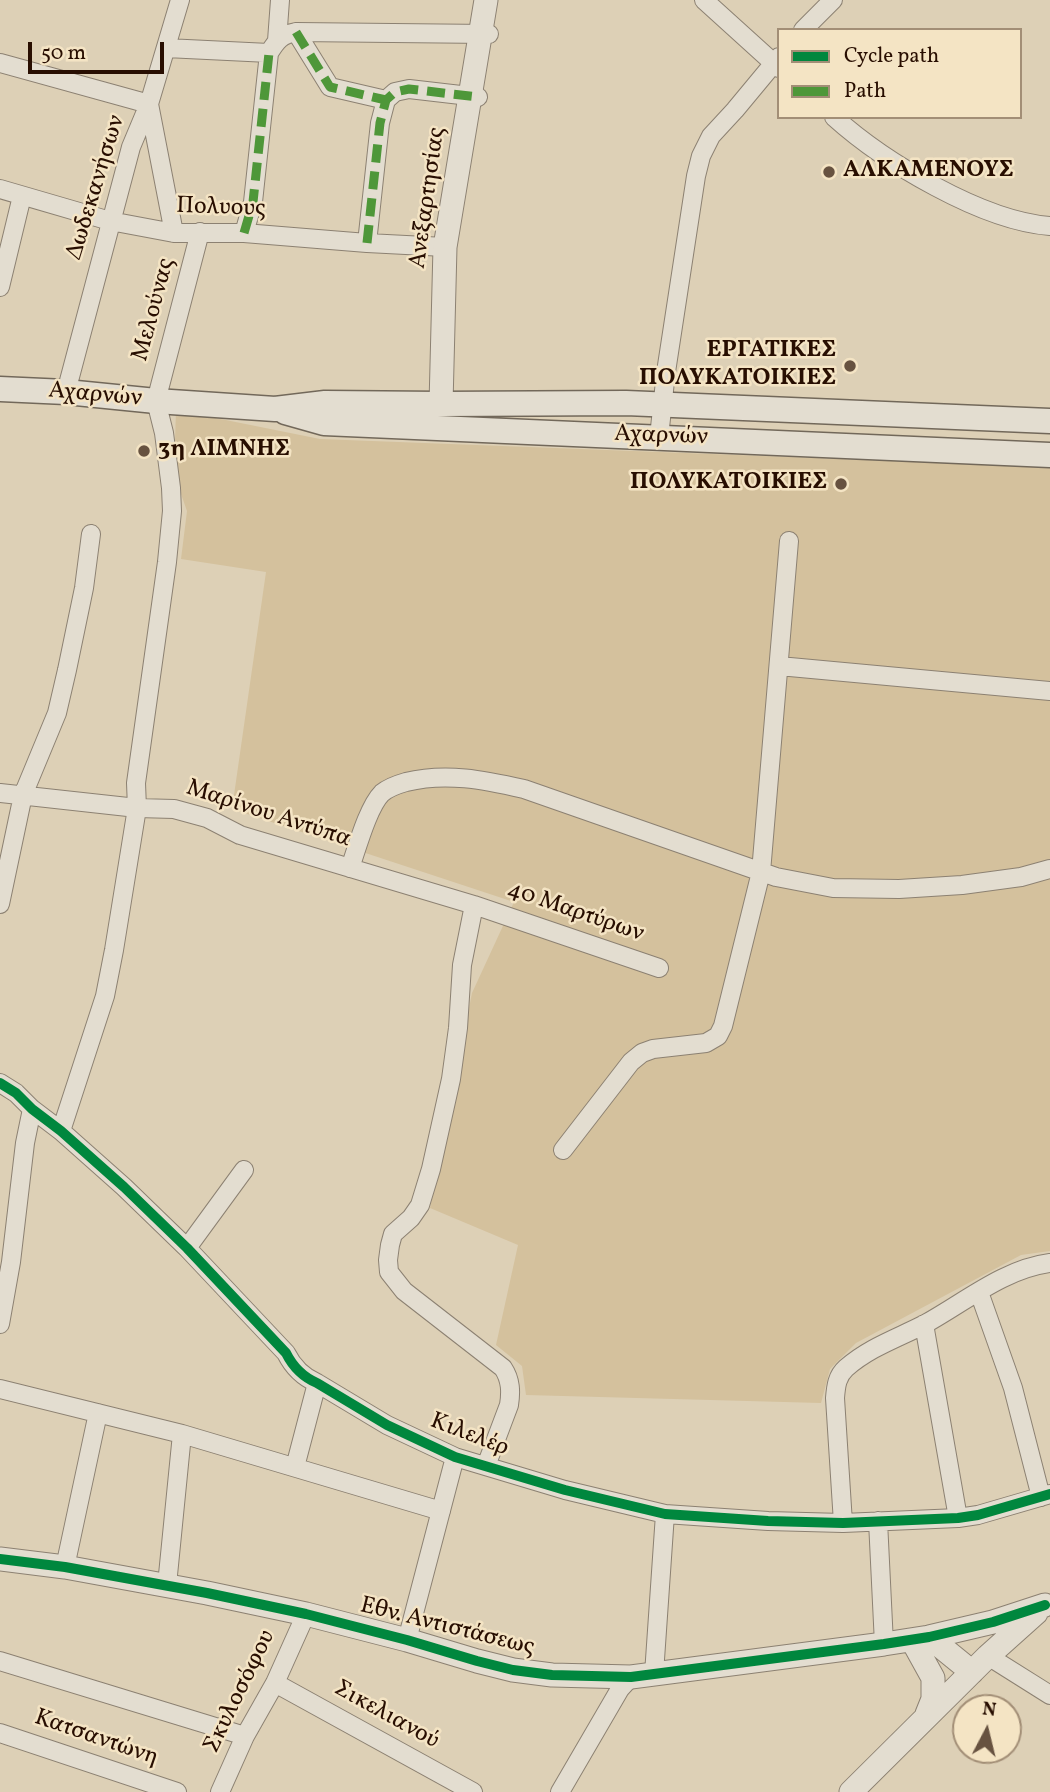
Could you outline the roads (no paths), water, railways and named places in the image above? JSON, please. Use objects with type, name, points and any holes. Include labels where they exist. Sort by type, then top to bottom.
[{"type":"main road","name":"Αχαρνών","points":[[0,389],[275,408],[325,403],[663,404],[1050,421]]},
{"type":"main road","name":"Αχαρνών","points":[[275,408],[324,423],[1050,455]]},
{"type":"street","name":"Δωδεκανήσων","points":[[66,392],[131,147],[149,104],[180,0]]},
{"type":"street","points":[[244,233],[253,202],[281,0]]},
{"type":"street","name":"Ανεξαρτησίας","points":[[441,404],[445,247],[485,34],[486,0]]},
{"type":"street","points":[[659,437],[692,202],[701,156],[711,136],[777,63],[704,0]]},
{"type":"street","points":[[805,28],[833,0]]},
{"type":"street","points":[[166,48],[273,47],[286,34],[296,33],[485,34]]},
{"type":"street","points":[[296,33],[330,87],[386,100]]},
{"type":"street","points":[[0,63],[149,104],[174,233]]},
{"type":"street","points":[[367,243],[380,122],[386,100],[395,92],[409,89],[474,97]]},
{"type":"street","points":[[836,119],[854,135],[920,178],[985,210],[1033,225],[1050,226]]},
{"type":"street","name":"Πολυους","points":[[0,189],[110,221],[174,233],[244,233],[445,247]]},
{"type":"street","points":[[0,287],[22,196]]},
{"type":"street","name":"Μελούνας","points":[[156,401],[201,232]]},
{"type":"street","points":[[61,1131],[105,996],[137,808],[137,772],[172,511],[164,433],[156,401]]},
{"type":"street","points":[[0,904],[23,795],[57,713],[84,587],[91,534]]},
{"type":"street","points":[[563,1150],[631,1062],[642,1053],[653,1049],[706,1043],[718,1036],[723,1026],[761,872],[789,541]]},
{"type":"street","points":[[779,666],[1050,691]]},
{"type":"street","points":[[350,868],[372,808],[382,793],[399,784],[421,778],[448,777],[484,780],[524,789],[776,877],[833,888],[899,889],[962,885],[1021,877],[1050,869]]},
{"type":"street","name":"Μαρίνου Αντύπα","points":[[0,793],[137,808],[174,809],[207,818],[240,835],[474,905]]},
{"type":"street","points":[[474,905],[462,965],[452,1079],[431,1169],[420,1205],[411,1218],[393,1234],[388,1261],[389,1272],[404,1291],[503,1368],[507,1374],[511,1395],[509,1405],[486,1466]]},
{"type":"street","name":"40 Μαρτύρων","points":[[474,905],[659,968]]},
{"type":"street","name":"Κιλελέρ","points":[[0,1083],[16,1093],[124,1187],[187,1248],[307,1378],[387,1425],[455,1457],[565,1490],[665,1514],[768,1521],[843,1523],[958,1518],[1045,1496]]},
{"type":"street","points":[[0,1324],[6,1261],[32,1109]]},
{"type":"street","points":[[187,1248],[244,1170]]},
{"type":"street","points":[[843,1523],[835,1398],[837,1381],[845,1370],[884,1342],[924,1324],[979,1292],[1031,1265],[1050,1263]]},
{"type":"street","points":[[979,1292],[1013,1388],[1045,1496]]},
{"type":"street","points":[[924,1324],[958,1518]]},
{"type":"street","points":[[295,1467],[317,1383]]},
{"type":"street","points":[[0,1389],[182,1434],[441,1511]]},
{"type":"street","points":[[65,1567],[98,1413]]},
{"type":"street","points":[[167,1585],[182,1434]]},
{"type":"street","points":[[407,1640],[455,1457]]},
{"type":"street","points":[[560,1792],[620,1689],[643,1676],[665,1514]]},
{"type":"street","points":[[878,1521],[884,1644]]},
{"type":"street","name":"Εθν. Αντιστάσεως","points":[[0,1559],[167,1585],[306,1614],[513,1670],[552,1675],[643,1676],[921,1639],[993,1622],[1048,1603]]},
{"type":"street","points":[[851,1792],[980,1664],[1048,1603]]},
{"type":"street","name":"Σκυλοσόφου","points":[[220,1792],[246,1735],[275,1683],[306,1614]]},
{"type":"street","points":[[921,1639],[1050,1695]]},
{"type":"street","points":[[921,1639],[933,1678],[933,1699],[925,1718]]},
{"type":"street","points":[[0,1661],[246,1735]]},
{"type":"street","name":"Σικελιανού","points":[[275,1683],[473,1792]]},
{"type":"street","name":"Κατσαντώνη","points":[[0,1732],[177,1792]]},
{"type":"place","name":"ΑΛΚΑΜΕΝΟΥΣ","points":[[829,172]]},
{"type":"place","name":"ΕΡΓΑΤΙΚΕΣ ΠΟΛΥΚΑΤΟΙΚΙΕΣ","points":[[850,366]]},
{"type":"place","name":"3η ΛΙΜΝΗΣ","points":[[144,451]]},
{"type":"place","name":"ΠΟΛΥΚΑΤΟΙΚΙΕΣ","points":[[841,484]]}]
